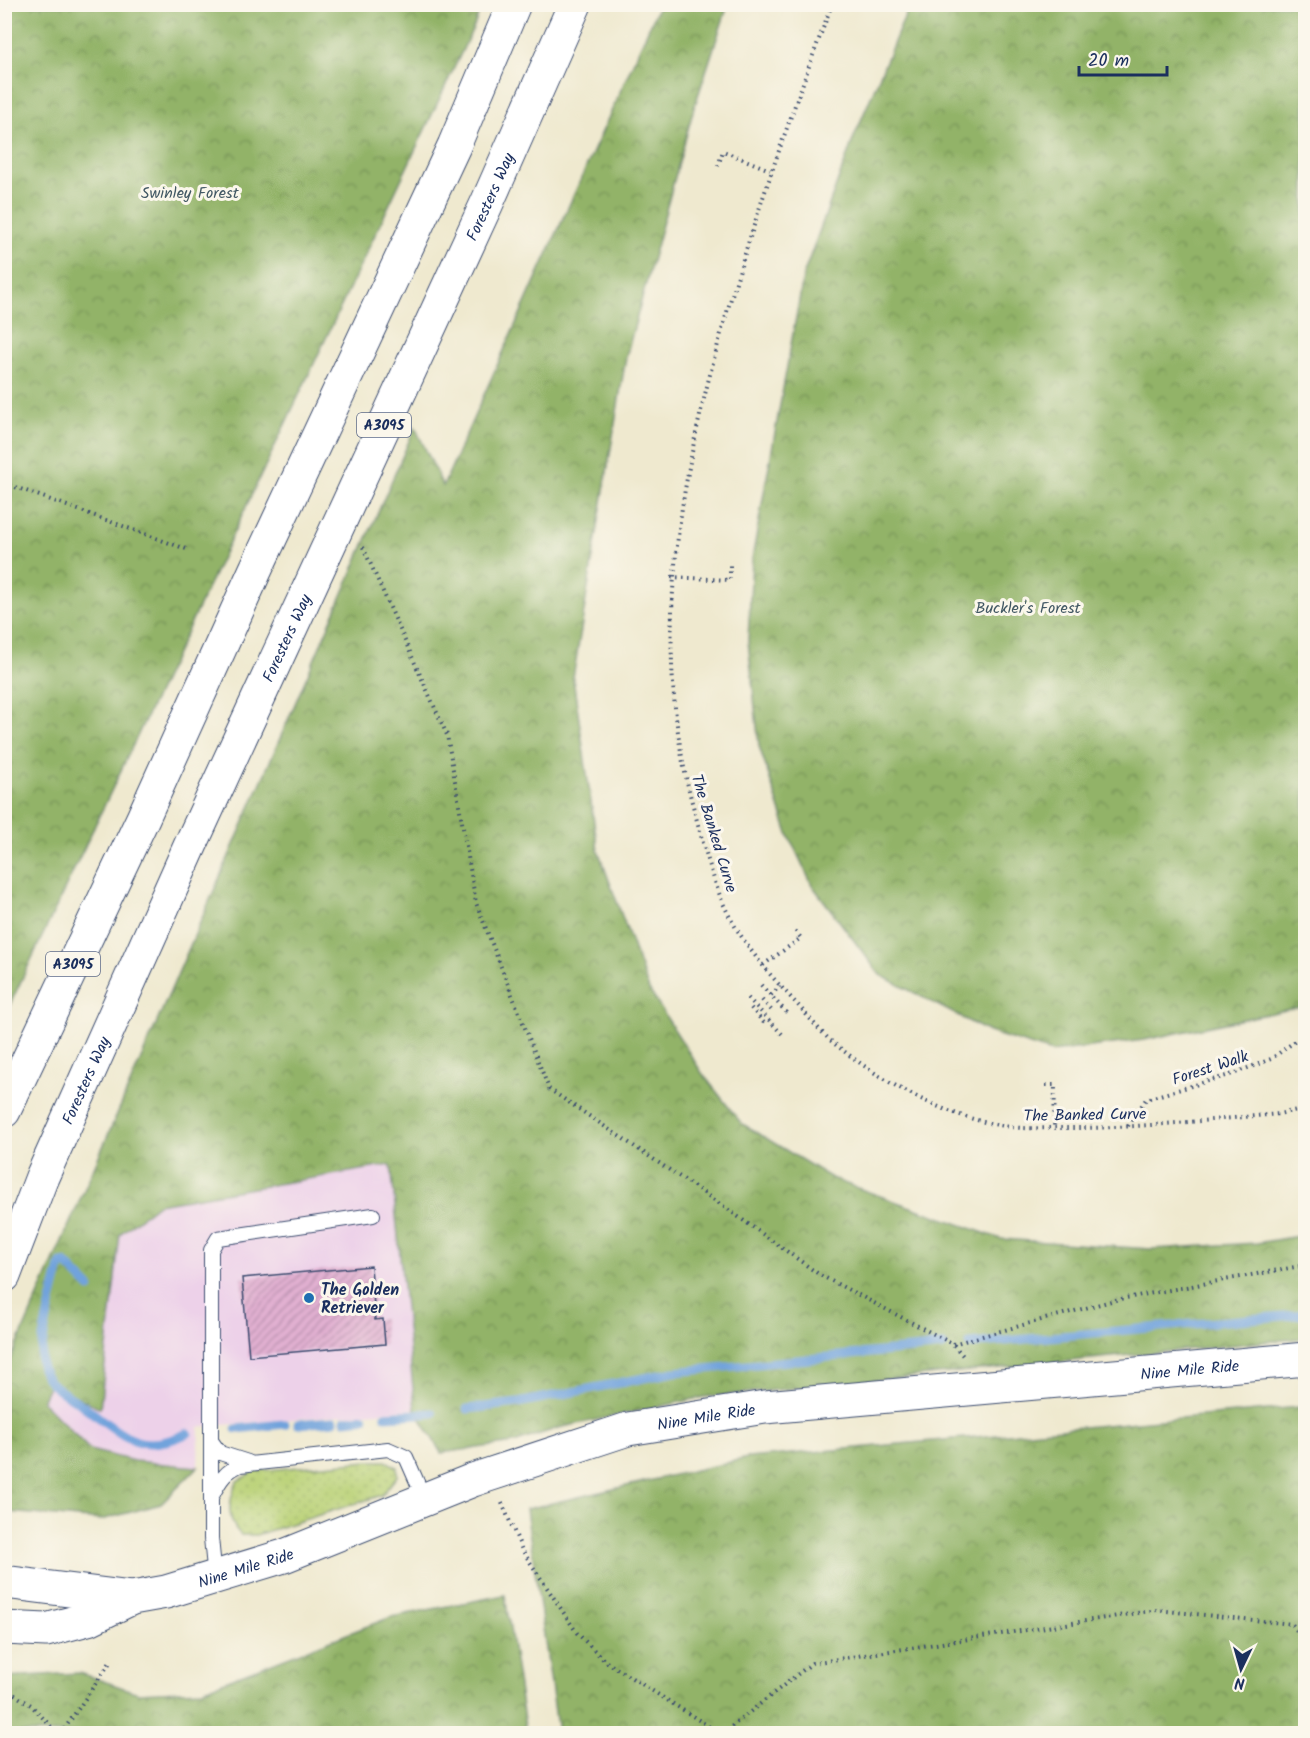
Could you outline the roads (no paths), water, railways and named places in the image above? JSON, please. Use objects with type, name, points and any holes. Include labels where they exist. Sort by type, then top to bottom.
[{"type":"main road","name":"A3095","points":[[4,1111],[143,818],[255,571],[454,146],[514,4]]},
{"type":"main road","name":"Foresters Way","points":[[4,1276],[42,1178],[191,844],[487,203],[575,4]]},
{"type":"main road","points":[[4,1237],[42,1178]]},
{"type":"main road","name":"Nine Mile Ride","points":[[8,1630],[46,1630],[91,1618],[132,1598],[215,1578],[302,1549],[424,1498],[536,1457],[628,1429],[765,1407],[1305,1359]]},
{"type":"main road","name":"Nine Mile Ride","points":[[4,1582],[132,1598]]},
{"type":"lane","points":[[215,1578],[211,1538],[211,1250],[218,1238],[373,1215]]},
{"type":"lane","points":[[212,1442],[220,1453],[241,1461],[254,1462],[388,1449],[406,1457],[424,1498]]},
{"type":"lane","points":[[211,1498],[219,1482],[229,1470],[254,1462]]},
{"type":"waterway","points":[[90,1288],[65,1263],[61,1263],[42,1347],[42,1368],[49,1381],[130,1438],[155,1443],[188,1433]]},
{"type":"waterway","points":[[970,1344],[1306,1314]]},
{"type":"waterway","points":[[467,1409],[518,1403],[674,1372],[943,1346]]},
{"type":"waterway","points":[[385,1416],[433,1413]]},
{"type":"waterway","points":[[345,1420],[364,1418]]},
{"type":"waterway","points":[[298,1424],[334,1421]]},
{"type":"waterway","points":[[236,1429],[285,1424]]},
{"type":"place","name":"The Golden Retriever","points":[[309,1298]]},
{"type":"park label","name":"Swinley Forest","points":[[190,192]]},
{"type":"park label","name":"Buckler's Forest","points":[[1028,607]]}]
